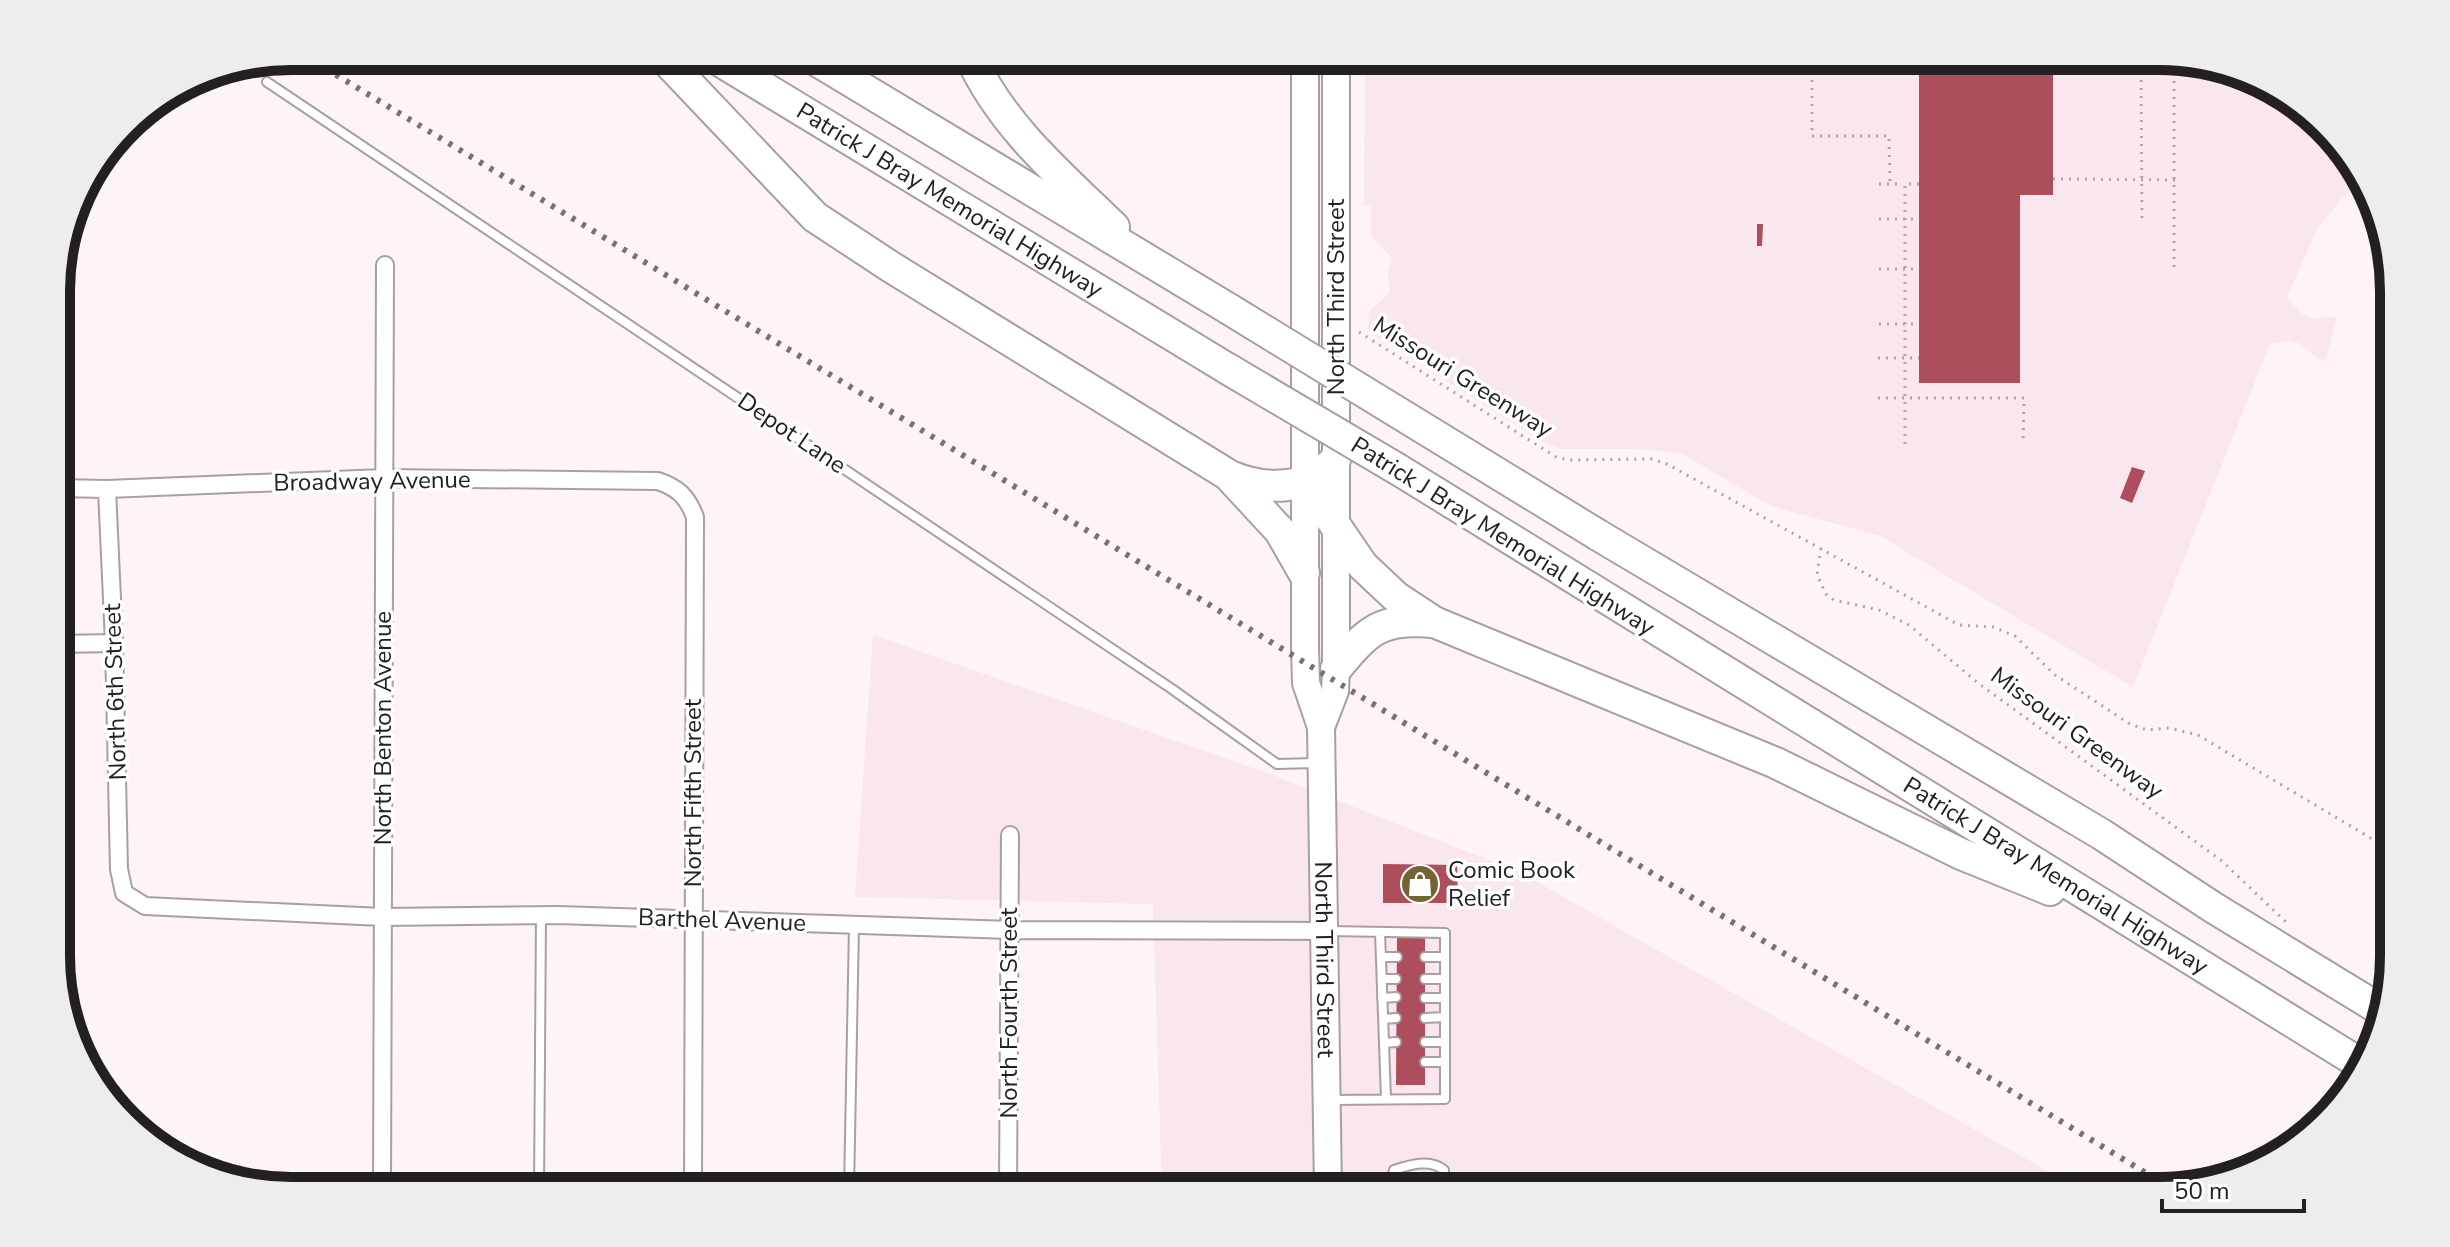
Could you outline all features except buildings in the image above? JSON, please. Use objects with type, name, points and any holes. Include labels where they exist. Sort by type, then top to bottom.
[{"type":"highway","points":[[675,70],[815,217],[1230,476],[1263,487],[1305,481],[1327,469],[1335,460]]},
{"type":"highway","name":"Patrick J Bray Memorial Highway","points":[[735,70],[1399,470],[2354,1060]]},
{"type":"highway","name":"Patrick J Bray Memorial Highway","points":[[832,70],[1598,535],[2101,834],[2214,908],[2374,1006]]},
{"type":"highway","points":[[977,70],[985,87],[1028,145],[1156,267]]},
{"type":"highway","points":[[1230,476],[1280,531],[1304,573]]},
{"type":"highway","points":[[1305,481],[1363,566],[1396,597],[1434,622],[1776,763],[1961,854],[2126,921]]},
{"type":"highway","points":[[1336,669],[1357,644],[1382,626],[1410,620],[1434,622]]},
{"type":"main road","name":"North Third Street","points":[[1305,70],[1306,683],[1321,727],[1328,1177]]},
{"type":"main road","name":"North Third Street","points":[[1321,727],[1335,691],[1336,669],[1336,70]]},
{"type":"street","name":"North Benton Avenue","points":[[382,1177],[385,265]]},
{"type":"street","name":"Broadway Avenue","points":[[70,488],[383,478],[658,481],[684,494]]},
{"type":"street","name":"North 6th Street","points":[[107,489],[119,869],[124,893]]},
{"type":"street","name":"North Fifth Street","points":[[684,494],[695,517],[693,1177]]},
{"type":"street","points":[[70,644],[114,643]]},
{"type":"street","name":"North Fourth Street","points":[[1008,1177],[1010,835]]},
{"type":"street","name":"Barthel Avenue","points":[[124,893],[145,906],[382,917],[541,915],[1011,930],[1324,931]]},
{"type":"lane","name":"Depot Lane","points":[[267,82],[1159,680],[1277,764],[1321,763]]},
{"type":"lane","points":[[539,1177],[541,915]]},
{"type":"lane","points":[[849,1177],[854,925]]},
{"type":"lane","points":[[1324,931],[1445,933],[1445,1099],[1329,1100]]},
{"type":"lane","points":[[1380,932],[1386,1099]]},
{"type":"lane","points":[[1381,957],[1397,957]]},
{"type":"lane","points":[[1425,957],[1445,957]]},
{"type":"lane","points":[[1382,979],[1396,979]]},
{"type":"lane","points":[[1425,979],[1445,979]]},
{"type":"lane","points":[[1382,998],[1396,997]]},
{"type":"lane","points":[[1425,998],[1445,998]]},
{"type":"lane","points":[[1425,1018],[1445,1017]]},
{"type":"lane","points":[[1383,1019],[1396,1018]]},
{"type":"lane","points":[[1384,1043],[1396,1042]]},
{"type":"lane","points":[[1425,1042],[1445,1042]]},
{"type":"lane","points":[[1384,1062],[1396,1062]]},
{"type":"lane","points":[[1425,1062],[1445,1062]]},
{"type":"lane","points":[[1392,1177],[1394,1170],[1414,1164],[1439,1165],[1444,1170],[1444,1177]]},
{"type":"path","points":[[1812,70],[1812,136],[1889,136],[1890,184]]},
{"type":"path","points":[[2141,70],[2142,220]]},
{"type":"path","points":[[2174,71],[2174,267]]},
{"type":"path","points":[[2053,179],[2175,180]]},
{"type":"path","points":[[1879,184],[1919,184]]},
{"type":"path","points":[[1905,184],[1905,444]]},
{"type":"path","points":[[1879,219],[1919,219]]},
{"type":"path","points":[[1879,269],[1919,269]]},
{"type":"path","points":[[1879,324],[1918,324]]},
{"type":"path","name":"Missouri Greenway","points":[[1351,327],[1556,457],[1568,460],[1652,459],[1667,464],[1959,625],[1993,627],[2015,636],[2055,675],[2130,724],[2147,730],[2169,728],[2198,735],[2380,846]]},
{"type":"path","points":[[1878,358],[1919,358]]},
{"type":"path","points":[[1878,398],[2024,398],[2023,443]]},
{"type":"path","name":"Missouri Greenway","points":[[1821,548],[1817,575],[1826,594],[1834,600],[1879,610],[1909,625],[1967,675],[2222,861],[2289,925]]},
{"type":"shaded area","points":[[1365,70],[2187,72],[2243,87],[2282,107],[2325,145],[2354,188],[2341,199],[2316,231],[2287,297],[2302,314],[2315,319],[2337,318],[2326,360],[2318,359],[2301,344],[2289,340],[2270,344],[2133,687],[1880,536],[1771,506],[1681,453],[1635,449],[1561,449],[1543,442],[1368,331],[1369,312],[1390,292],[1388,272],[1392,258],[1371,236],[1371,206],[1364,205]]},
{"type":"shaded area","points":[[873,635],[1270,774],[1519,872],[2058,1177],[1162,1177],[1153,904],[855,897]]},
{"type":"railway","points":[[328,70],[2153,1177]]},
{"type":"place","name":"Comic Book Relief","points":[[1420,884]]}]
